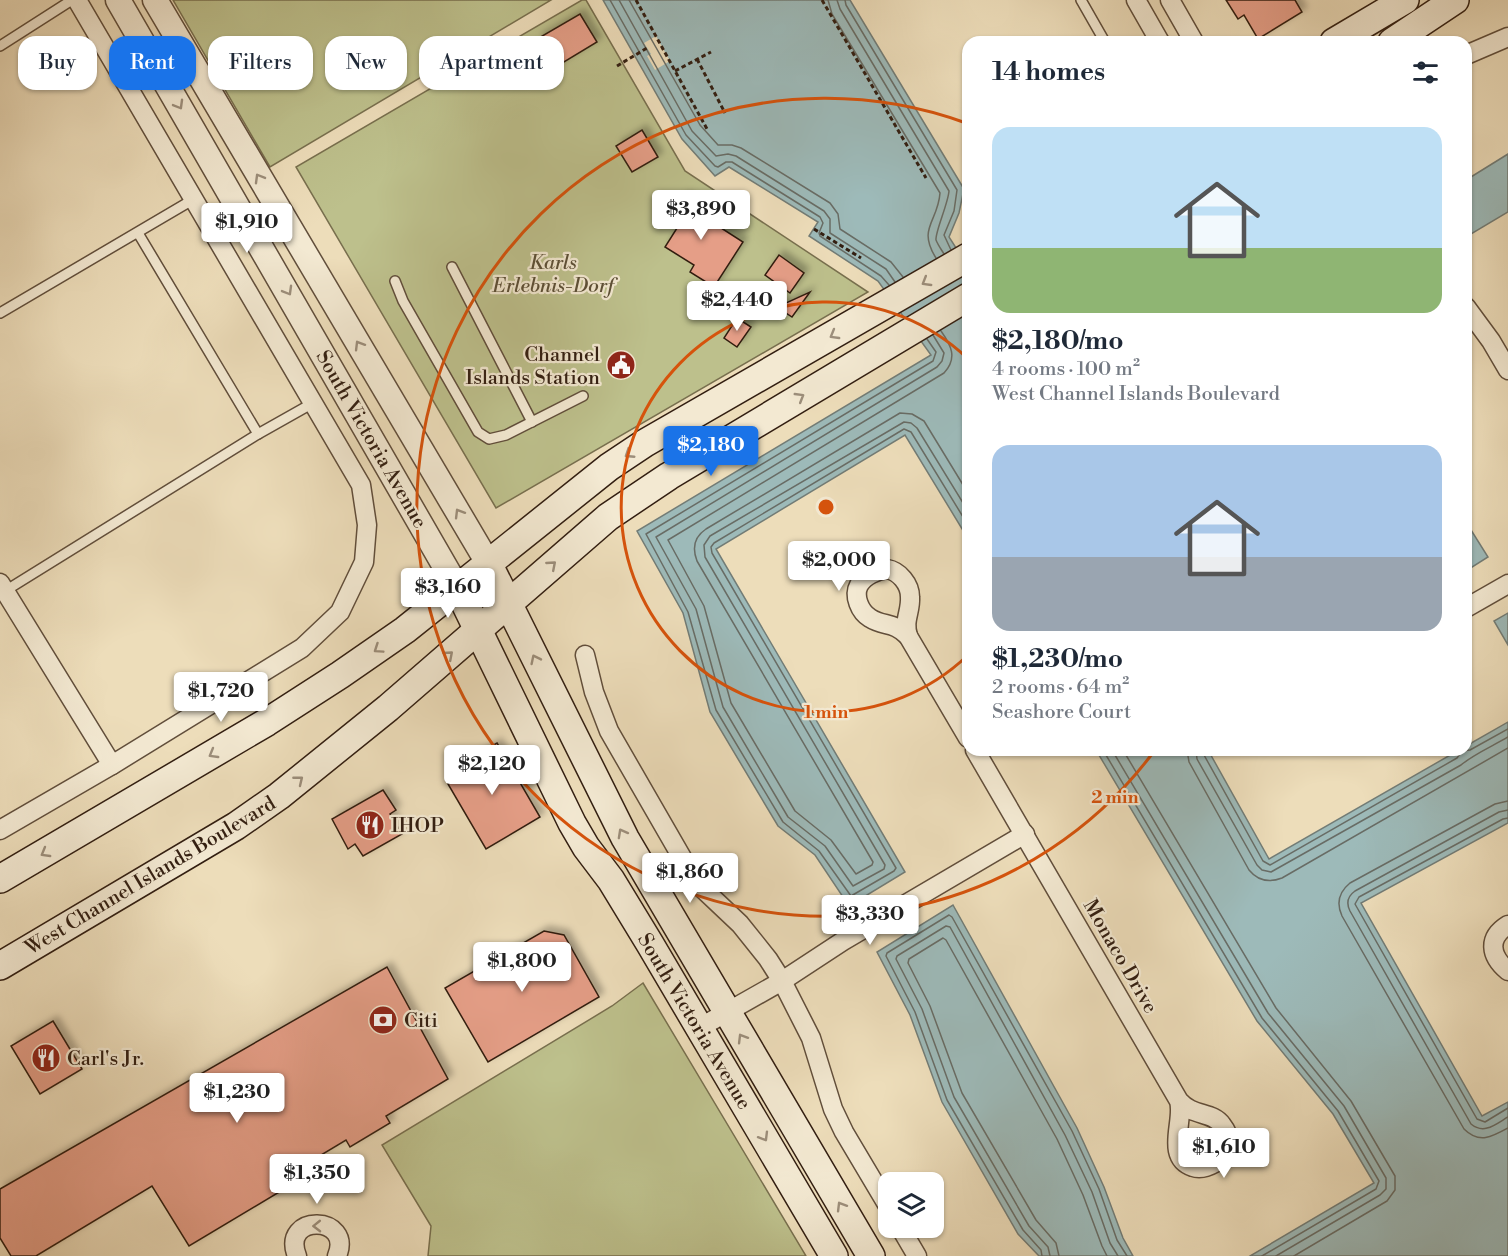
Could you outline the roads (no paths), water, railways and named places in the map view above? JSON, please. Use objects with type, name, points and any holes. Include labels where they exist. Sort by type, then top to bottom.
[{"type":"main road","points":[[1344,36],[1405,0]]},
{"type":"main road","points":[[1401,36],[1455,0]]},
{"type":"main road","points":[[0,879],[267,722],[405,630],[609,467],[645,443],[962,261]]},
{"type":"main road","name":"West Channel Islands Boulevard","points":[[0,966],[236,826],[279,796],[388,708],[608,517],[669,476],[962,300]]},
{"type":"main road","name":"South Victoria Avenue","points":[[488,564],[606,804],[871,1256]]},
{"type":"main road","name":"South Victoria Avenue","points":[[458,589],[573,824],[586,847],[611,880],[834,1256]]},
{"type":"street","points":[[0,830],[112,765],[302,648],[340,612],[364,562],[367,525],[361,485],[77,0]]},
{"type":"street","name":"South Victoria Avenue","points":[[118,0],[458,589]]},
{"type":"street","name":"South Victoria Avenue","points":[[155,0],[488,564]]},
{"type":"street","points":[[1136,0],[1157,36]]},
{"type":"street","points":[[1170,0],[1191,36]]},
{"type":"street","points":[[1472,52],[1508,37]]},
{"type":"street","points":[[1472,315],[1508,370]]},
{"type":"street","points":[[1472,605],[1508,584]]},
{"type":"street","points":[[2,587],[112,765]]},
{"type":"street","points":[[908,636],[962,728]]},
{"type":"street","points":[[585,655],[597,702],[609,731],[682,859],[703,889],[740,924],[782,981],[811,1038],[833,1109],[878,1189]]},
{"type":"street","name":"Monaco Drive","points":[[979,756],[1179,1101]]},
{"type":"street","points":[[699,1028],[782,981],[843,941],[1025,834]]},
{"type":"street","points":[[1508,925],[1496,934],[1493,944],[1495,953],[1508,971]]},
{"type":"street","points":[[297,1256],[294,1250],[299,1232],[315,1223],[327,1226],[336,1233],[339,1241],[337,1256]]},
{"type":"street","points":[[906,1238],[917,1256]]},
{"type":"lane","points":[[2,42],[72,0]]},
{"type":"lane","points":[[1081,0],[1102,36]]},
{"type":"lane","points":[[0,313],[194,200]]},
{"type":"lane","points":[[138,233],[258,434]]},
{"type":"lane","points":[[452,267],[532,422]]},
{"type":"lane","points":[[395,281],[403,301],[478,432],[489,439],[506,435],[583,396]]},
{"type":"lane","points":[[2,587],[313,403]]},
{"type":"water","points":[[603,0],[850,0],[962,186],[959,213],[949,237],[962,257],[962,529],[905,435],[716,549],[905,872],[849,906],[815,855],[778,826],[710,712],[683,613],[637,531],[931,355],[878,281],[809,236],[818,222],[729,167],[715,176],[682,139]]},
{"type":"water","points":[[1508,154],[1508,212],[1472,233],[1472,176]]},
{"type":"water","points":[[1472,532],[1488,557],[1472,567]]},
{"type":"water","points":[[1508,613],[1508,645],[1494,621]]},
{"type":"water","points":[[1508,722],[1508,823],[1361,903],[1482,1116],[1508,1102],[1508,1256],[1250,1256],[1374,1183],[1333,1114],[1257,1021],[1100,756],[1211,756],[1269,859],[1449,756],[1472,756],[1472,743]]},
{"type":"water","points":[[953,905],[1077,1128],[1104,1187],[1123,1238],[1133,1256],[1039,1256],[1018,1234],[942,1102],[910,1015],[877,952]]},
{"type":"place","name":"Channel Islands Station","points":[[621,365]]},
{"type":"place","name":"IHOP","points":[[370,825]]},
{"type":"place","name":"Citi","points":[[383,1020]]},
{"type":"place","name":"Carl's Jr.","points":[[46,1058]]},
{"type":"park label","name":"Karls Erlebnis-Dorf","points":[[553,274]]}]
